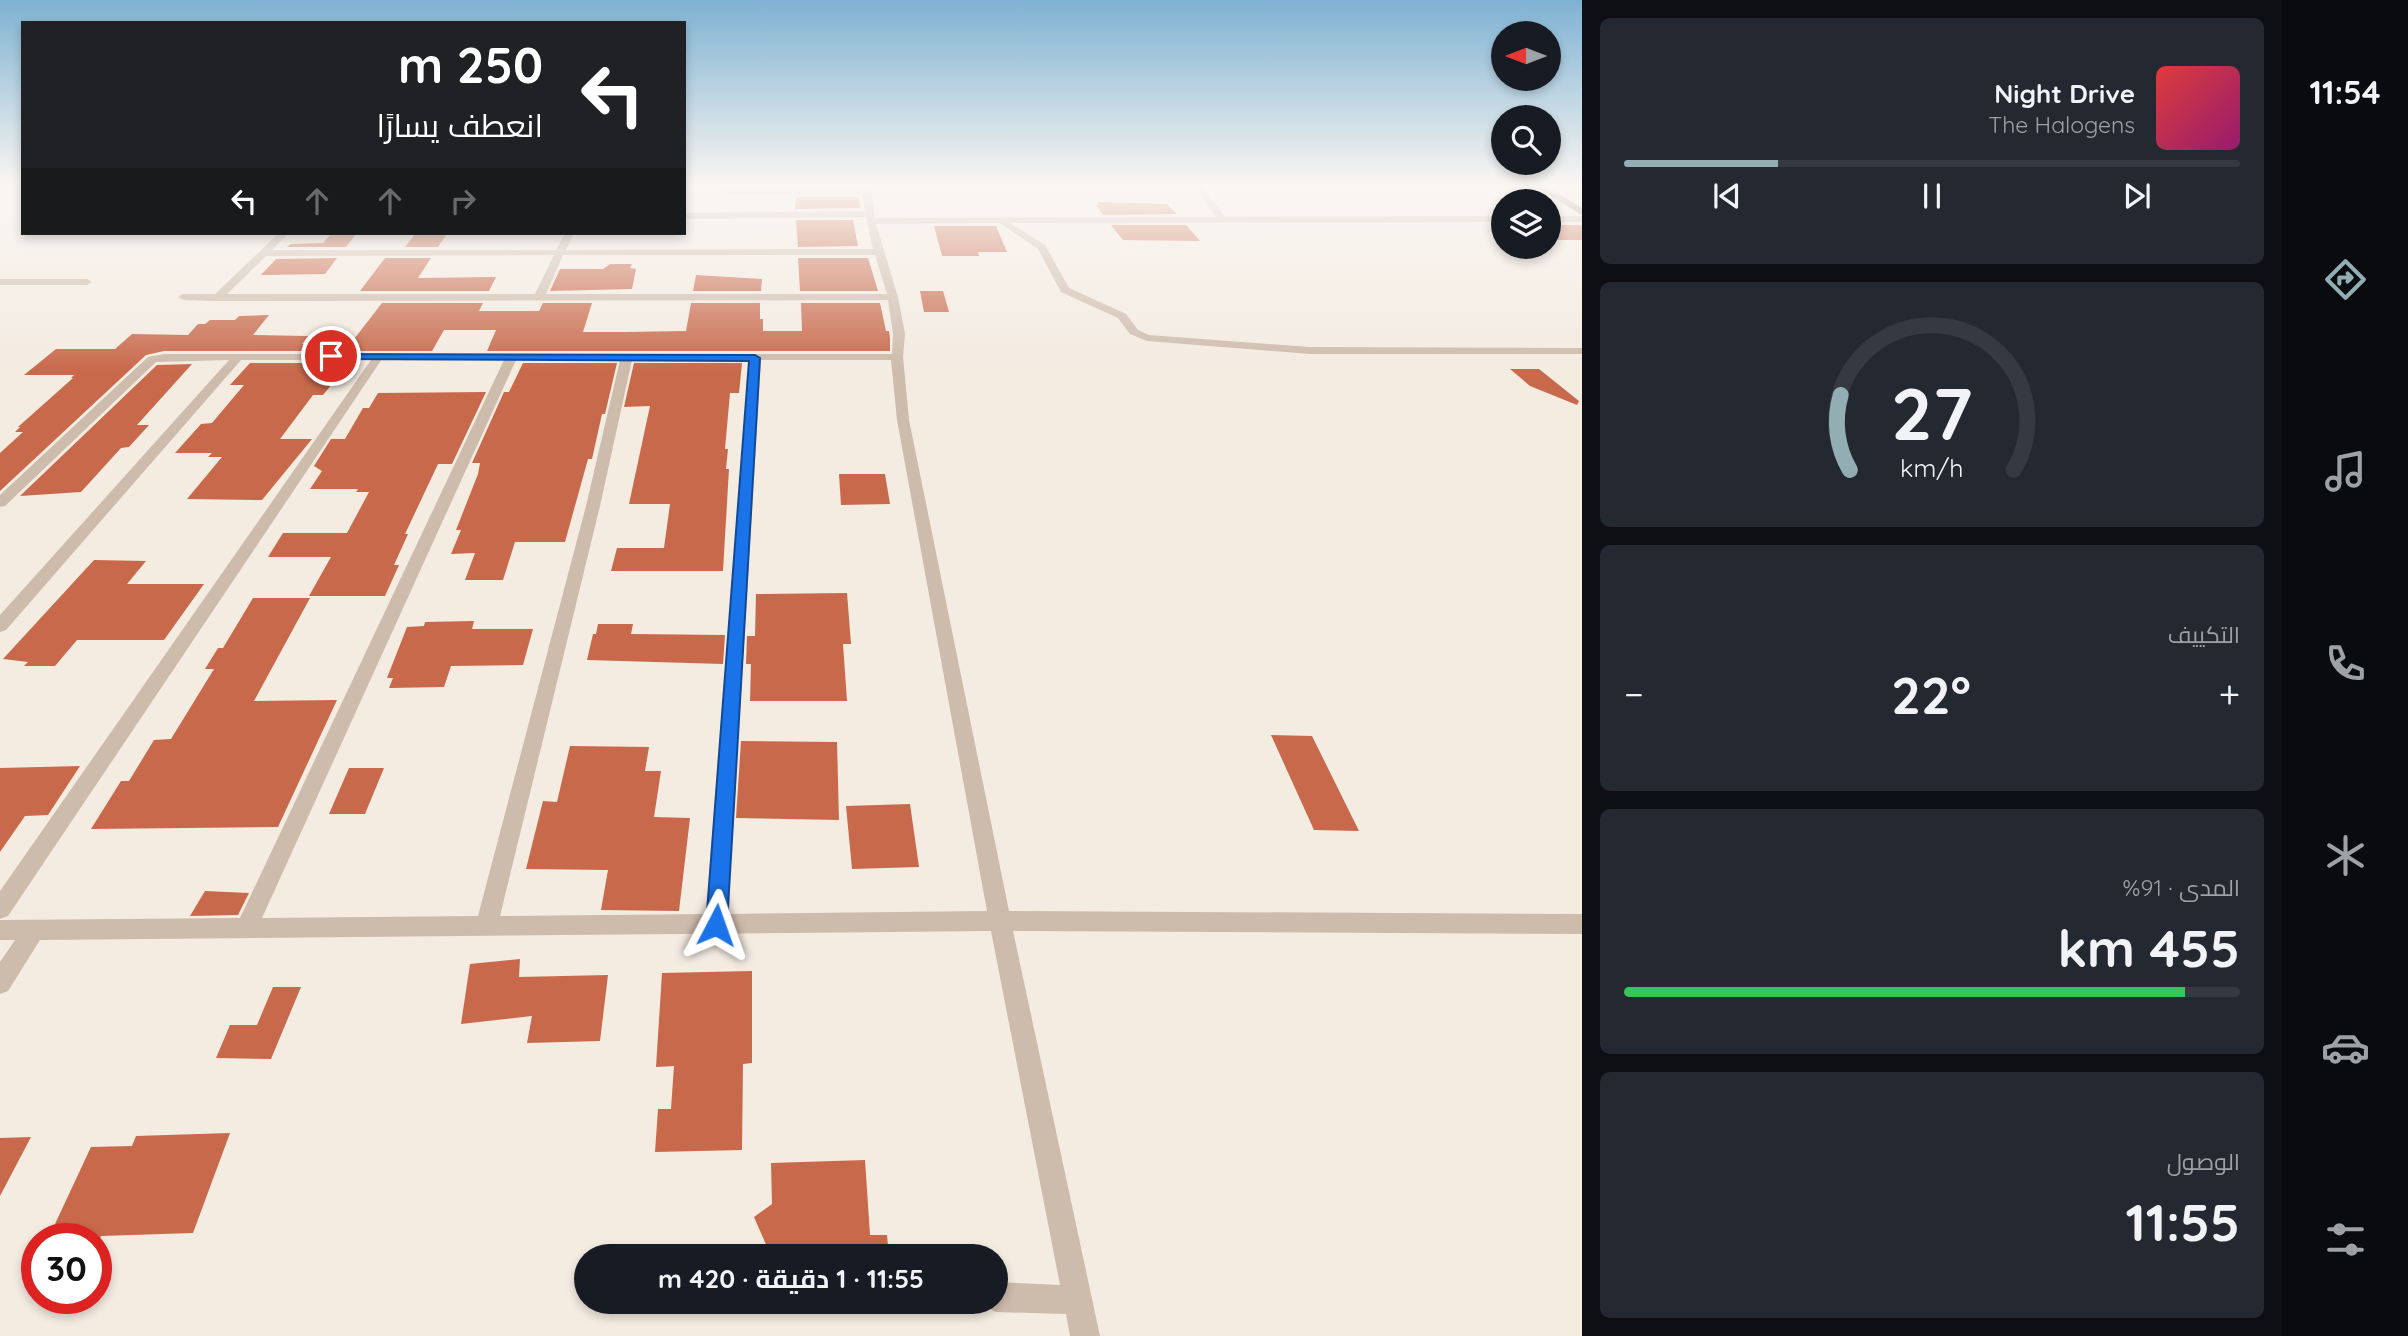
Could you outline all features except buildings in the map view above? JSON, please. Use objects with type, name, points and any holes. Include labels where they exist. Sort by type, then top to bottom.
[{"type":"street","points":[[217,298],[271,246]]},
{"type":"street","points":[[540,297],[562,246]]},
{"type":"street","points":[[877,246],[893,296],[899,334],[897,357],[903,420],[1000,921],[1085,1336]]},
{"type":"street","points":[[1041,246],[1065,290],[1122,316],[1134,332],[1147,338],[1235,348],[1298,351],[1582,351]]},
{"type":"street","points":[[264,253],[878,252]]},
{"type":"street","points":[[0,282],[87,282]]},
{"type":"street","points":[[183,297],[893,296]]},
{"type":"street","points":[[0,909],[379,356]]},
{"type":"street","points":[[247,928],[512,356]]},
{"type":"street","points":[[486,927],[593,506],[627,356]]},
{"type":"street","points":[[0,503],[152,359],[164,357],[897,357]]},
{"type":"street","points":[[0,626],[237,358]]},
{"type":"street","points":[[716,925],[755,358]]},
{"type":"street","points":[[0,930],[1000,921],[1582,924]]},
{"type":"street","points":[[0,983],[34,929]]},
{"type":"street","points":[[1008,1297],[1078,1300]]},
{"type":"route","points":[[331,356],[755,358],[716,925]]}]
